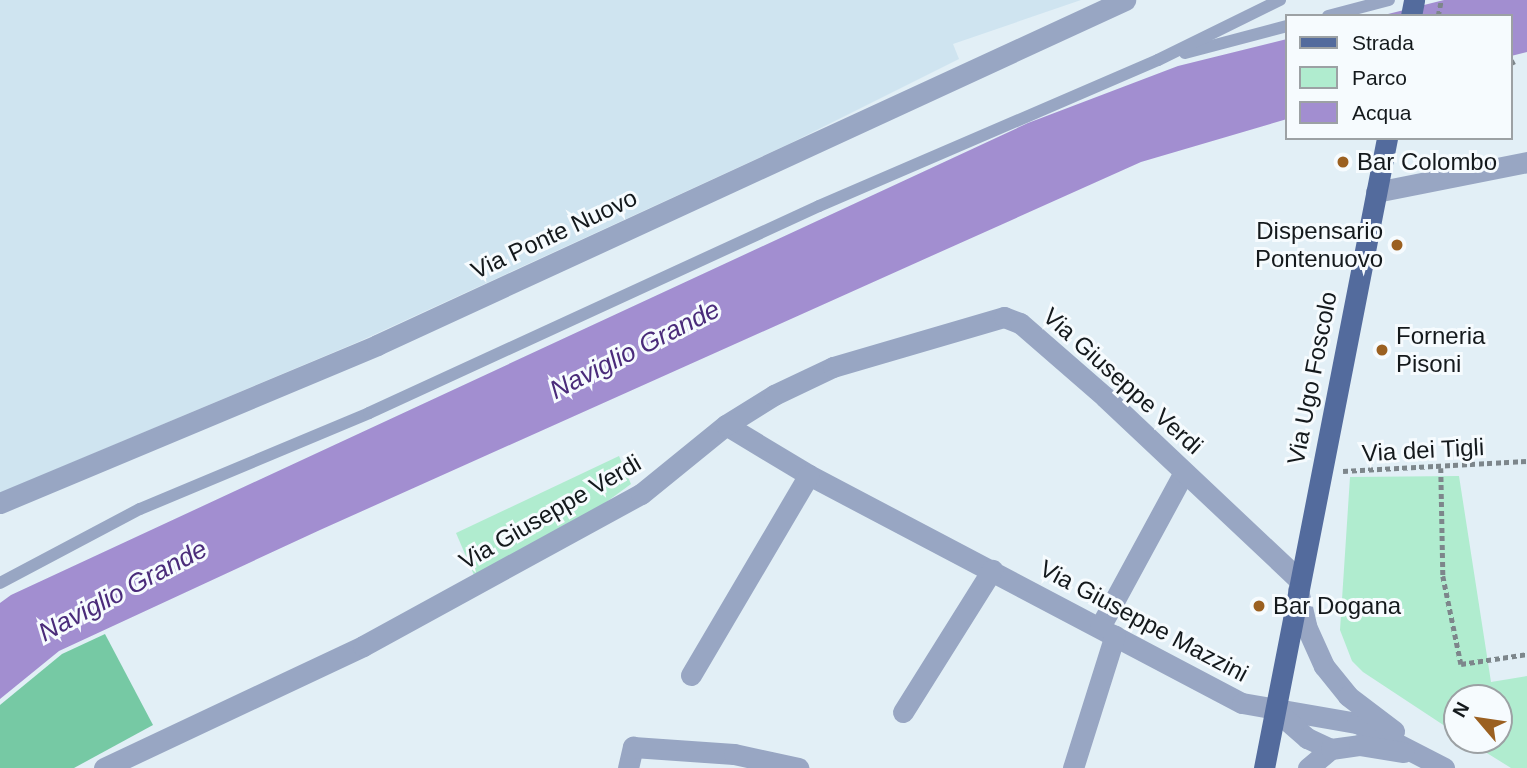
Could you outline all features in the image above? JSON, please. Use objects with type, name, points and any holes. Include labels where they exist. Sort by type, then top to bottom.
[{"type":"main road","name":"Via Ugo Foscolo","points":[[1264,768],[1387,140]]},
{"type":"street","name":"Via Ponte Nuovo","points":[[0,503],[377,345],[1125,0]]},
{"type":"street","points":[[1376,192],[1527,162]]},
{"type":"street","name":"Via Giuseppe Verdi","points":[[104,768],[363,646],[551,544],[641,494],[726,425],[833,367],[1004,317],[1020,323],[1105,397],[1298,583]]},
{"type":"street","name":"Via Giuseppe Mazzini","points":[[726,425],[809,475],[1242,704],[1357,723],[1420,753]]},
{"type":"street","points":[[1073,768],[1108,631],[1184,472]]},
{"type":"street","points":[[691,675],[809,475]]},
{"type":"street","points":[[903,712],[992,570]]},
{"type":"street","points":[[1298,583],[1306,626],[1324,666],[1348,696],[1420,753],[1444,768]]},
{"type":"street","points":[[1275,709],[1307,738],[1331,749]]},
{"type":"street","points":[[1308,768],[1331,749],[1359,745],[1420,753]]},
{"type":"street","points":[[628,768],[633,747],[734,754],[798,768]]},
{"type":"lane","points":[[0,583],[141,509],[369,413],[819,206],[1158,60],[1280,0]]},
{"type":"lane","points":[[1336,14],[1389,0]]},
{"type":"lane","points":[[1158,60],[1286,26]]},
{"type":"path","name":"Via dei Tigli","points":[[1320,472],[1441,468],[1527,461]]},
{"type":"path","points":[[1441,468],[1443,576],[1461,664],[1527,654]]},
{"type":"shaded area","points":[[0,0],[1081,0],[953,44],[959,59],[791,143],[358,342],[0,493]]},
{"type":"green space","points":[[619,456],[631,484],[575,525],[474,575],[456,533]]},
{"type":"green space","points":[[1459,476],[1491,682],[1527,676],[1527,768],[1511,768],[1488,754],[1513,754],[1513,684],[1443,684],[1443,725],[1363,672],[1352,661],[1340,630],[1350,477]]},
{"type":"green space","points":[[105,634],[153,725],[74,768],[0,768],[0,705],[62,654]]},
{"type":"water","points":[[1444,0],[1527,0],[1527,52],[1513,56],[1513,14],[1388,14]]},
{"type":"water","name":"Naviglio Grande","points":[[1286,39],[1286,119],[1141,162],[320,530],[59,651],[0,699],[0,603],[11,595],[1028,123],[1178,66]]},
{"type":"place","name":"Bar Colombo","points":[[1343,162]]},
{"type":"place","name":"Dispensario Pontenuovo","points":[[1397,245]]},
{"type":"place","name":"Forneria Pisoni","points":[[1382,350]]},
{"type":"place","name":"Bar Dogana","points":[[1259,606]]}]
